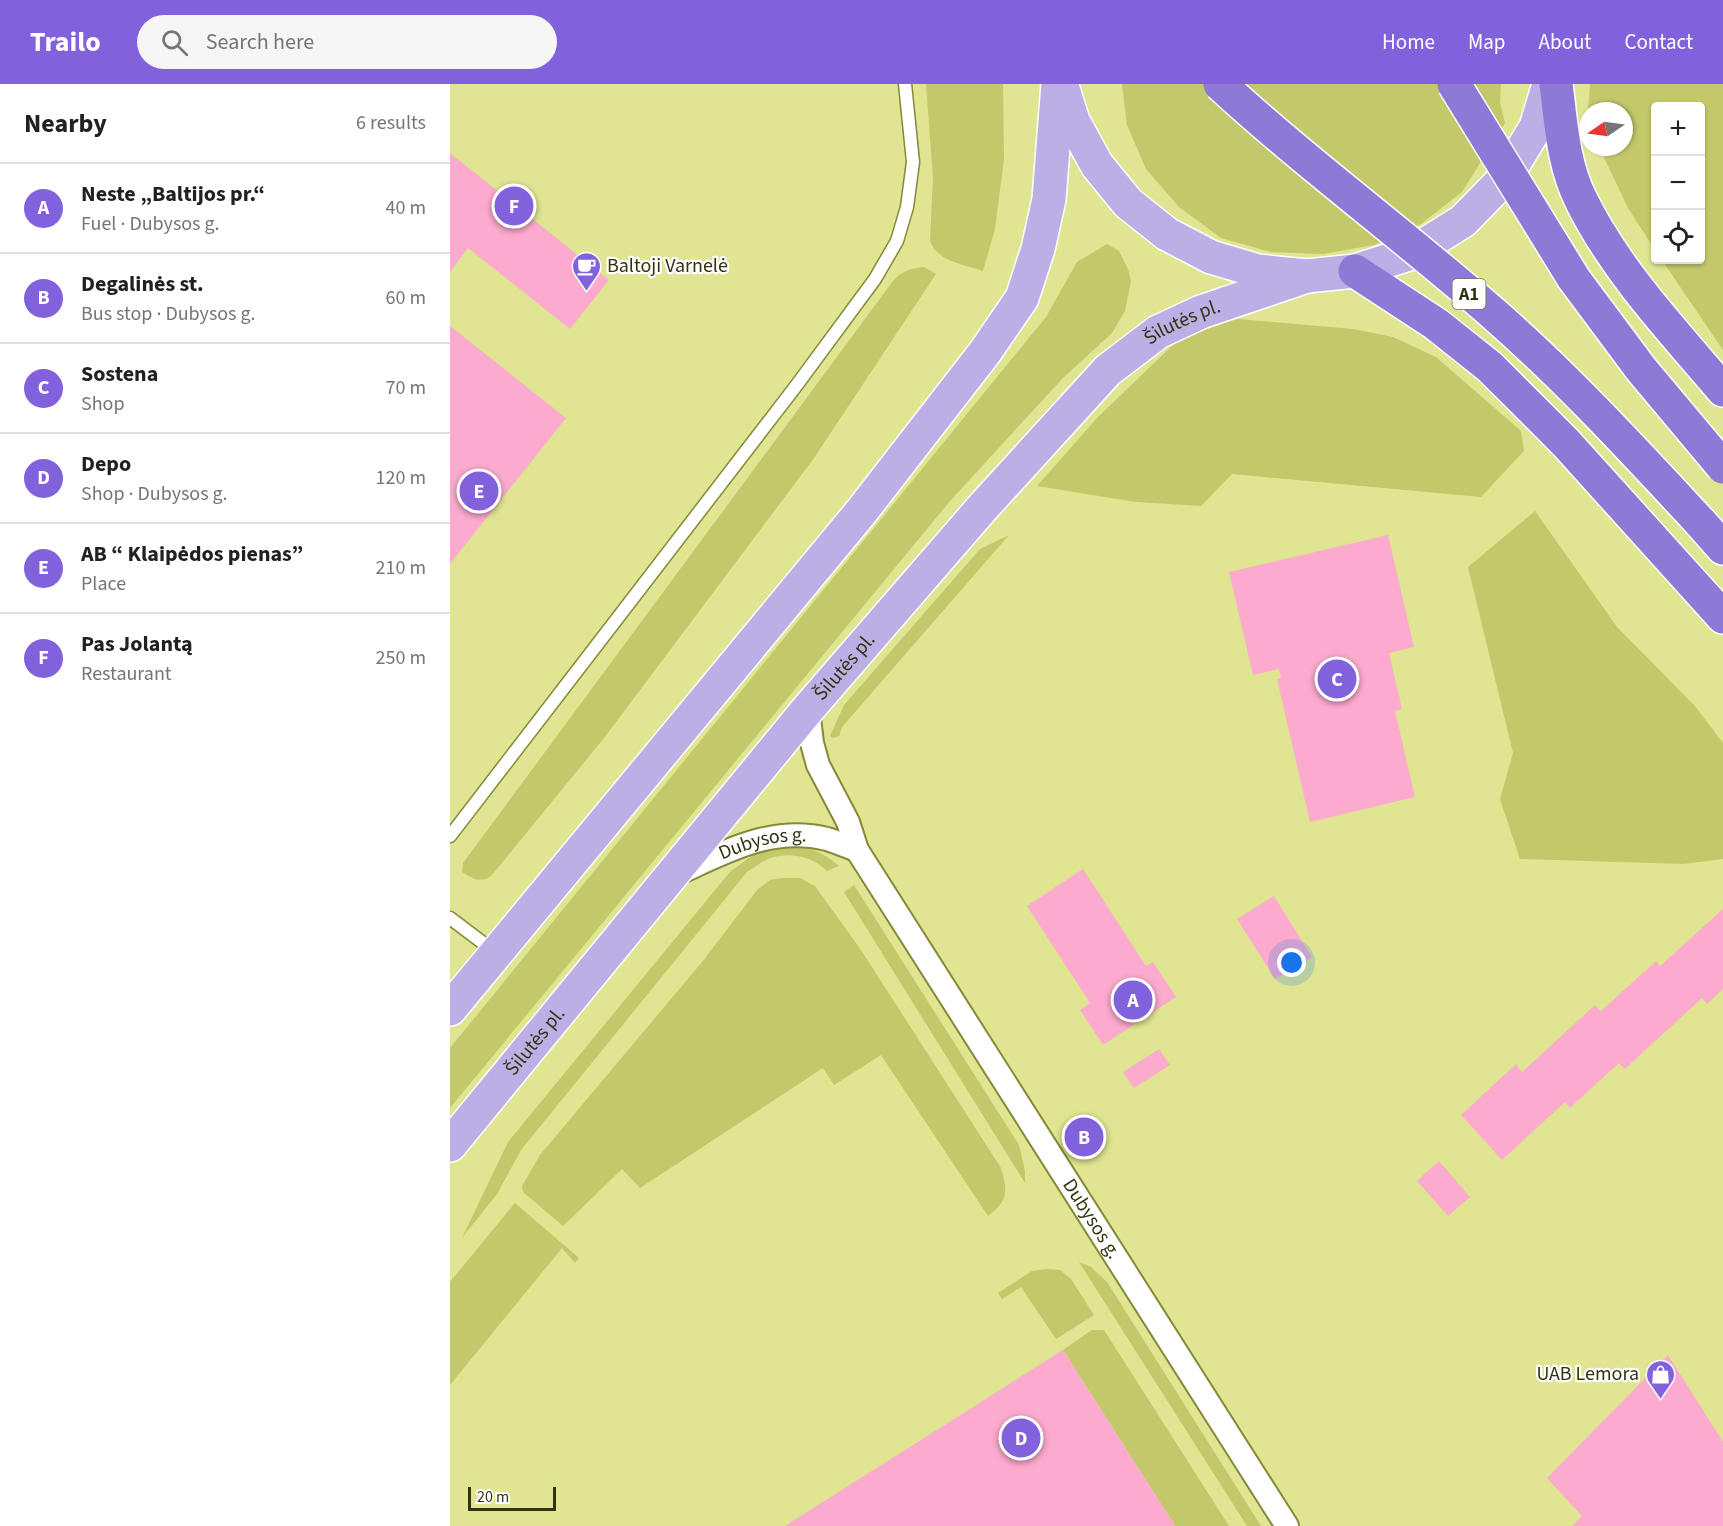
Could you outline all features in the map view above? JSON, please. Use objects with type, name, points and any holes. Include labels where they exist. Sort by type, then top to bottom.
[{"type":"highway","name":"A1","points":[[1220,84],[1265,126],[1496,316],[1608,423],[1723,548]]},
{"type":"highway","points":[[1454,84],[1574,279],[1641,369],[1723,467]]},
{"type":"highway","points":[[1556,84],[1565,154],[1580,199],[1633,283],[1723,390]]},
{"type":"highway","points":[[1355,271],[1436,324],[1490,367],[1566,443],[1723,617]]},
{"type":"main road","points":[[1060,84],[1073,122],[1096,165],[1128,203],[1167,234],[1210,257],[1258,271],[1307,276],[1355,271],[1412,253],[1463,221],[1505,178],[1536,127],[1549,84]]},
{"type":"main road","points":[[450,1009],[861,512],[985,352],[1022,298],[1038,249],[1049,199],[1060,84]]},
{"type":"main road","name":"Šilutės pl.","points":[[450,1145],[808,709],[983,507],[1108,370],[1158,332],[1232,300],[1307,276]]},
{"type":"street","name":"Dubysos g.","points":[[808,709],[812,743],[818,765],[848,822],[858,850],[1287,1526]]},
{"type":"street","name":"Dubysos g.","points":[[670,877],[749,842],[770,837],[799,835],[828,839],[858,850]]},
{"type":"lane","points":[[450,836],[788,396],[875,279],[897,241],[907,207],[913,162],[905,84]]},
{"type":"lane","points":[[450,918],[496,953]]},
{"type":"green space","points":[[926,84],[1003,84],[1004,159],[995,229],[983,271],[945,258],[939,254],[930,241],[933,178]]},
{"type":"green space","points":[[1122,84],[1501,84],[1500,103],[1505,123],[1462,192],[1421,224],[1374,245],[1323,254],[1271,252],[1221,238],[1179,207],[1146,169],[1127,125]]},
{"type":"green space","points":[[1590,84],[1723,84],[1723,350],[1665,264],[1705,264],[1705,102],[1651,102],[1651,244],[1628,208],[1603,156],[1633,156],[1633,102],[1589,102]]},
{"type":"green space","points":[[1107,244],[1119,251],[1131,281],[1125,311],[1112,333],[1062,379],[950,501],[450,1108],[450,1048],[1046,317],[1077,262]]},
{"type":"green space","points":[[924,267],[936,274],[814,458],[604,738],[492,875],[477,880],[462,872],[463,863],[893,281],[907,271]]},
{"type":"green space","points":[[1227,318],[1353,329],[1393,337],[1436,357],[1521,431],[1524,451],[1481,497],[1232,474],[1201,506],[1136,502],[1037,486],[1098,417],[1175,343],[1199,329]]},
{"type":"green space","points":[[1535,511],[1617,627],[1694,705],[1723,743],[1723,859],[1683,864],[1520,859],[1500,799],[1513,753],[1468,567]]},
{"type":"green space","points":[[1009,535],[842,727],[839,736],[833,738],[830,736],[844,705],[980,549]]},
{"type":"green space","points":[[789,844],[816,851],[839,866],[827,871],[815,862],[799,856],[783,855],[768,859],[747,872],[521,1150],[497,1194],[462,1238],[508,1142],[729,873],[756,854]]},
{"type":"green space","points":[[800,878],[815,886],[861,950],[1001,1168],[1005,1183],[1003,1200],[988,1216],[881,1055],[834,1085],[823,1068],[640,1188],[622,1169],[563,1226],[523,1192],[522,1186],[540,1155],[702,962],[758,889],[770,880]]},
{"type":"green space","points":[[854,885],[1019,1145],[1025,1171],[1025,1183],[844,892]]},
{"type":"green space","points":[[515,1203],[579,1258],[575,1263],[562,1248],[450,1385],[450,1282]]},
{"type":"green space","points":[[1079,1262],[1091,1267],[1107,1282],[1261,1526],[1247,1526]]},
{"type":"green space","points":[[1060,1270],[1071,1279],[1094,1315],[1056,1339],[1021,1287],[1002,1299],[998,1293],[1032,1271]]},
{"type":"green space","points":[[1092,1330],[1104,1330],[1229,1526],[1175,1526],[1063,1350]]},
{"type":"building","points":[[450,153],[609,280],[570,329],[468,248],[450,272]]},
{"type":"building","points":[[450,326],[566,418],[450,564]]},
{"type":"building","points":[[1388,535],[1414,647],[1389,653],[1402,709],[1395,711],[1415,797],[1310,822],[1277,679],[1281,678],[1279,669],[1253,675],[1229,572]]},
{"type":"building","points":[[1083,869],[1146,966],[1153,962],[1176,997],[1103,1045],[1080,1010],[1090,1003],[1027,906]]},
{"type":"building","points":[[1274,896],[1312,957],[1275,979],[1237,919]]},
{"type":"building","points":[[1723,909],[1723,989],[1707,1004],[1702,998],[1625,1069],[1619,1063],[1570,1108],[1565,1102],[1502,1160],[1461,1115],[1516,1064],[1522,1072],[1595,1005],[1601,1011],[1656,961],[1660,966]]},
{"type":"building","points":[[1159,1049],[1170,1065],[1134,1088],[1123,1072]]},
{"type":"building","points":[[1439,1161],[1470,1197],[1448,1216],[1417,1181]]},
{"type":"building","points":[[1063,1350],[1175,1526],[785,1526]]},
{"type":"building","name":"UAB Lemora","points":[[1668,1355],[1723,1442],[1723,1526],[1572,1526],[1582,1516],[1547,1478]]},
{"type":"place","name":"Pas Jolantą","points":[[514,206]]},
{"type":"place","name":"Baltoji Varnelė","points":[[586,292]]},
{"type":"place","name":"AB “ Klaipėdos pienas”","points":[[479,491]]},
{"type":"place","name":"Sostena","points":[[1337,679]]},
{"type":"place","name":"Neste „Baltijos pr.“","points":[[1133,1000]]},
{"type":"place","name":"Degalinės st.","points":[[1084,1137]]},
{"type":"place","name":"UAB Lemora","points":[[1660,1400]]},
{"type":"place","name":"Depo","points":[[1021,1438]]}]
